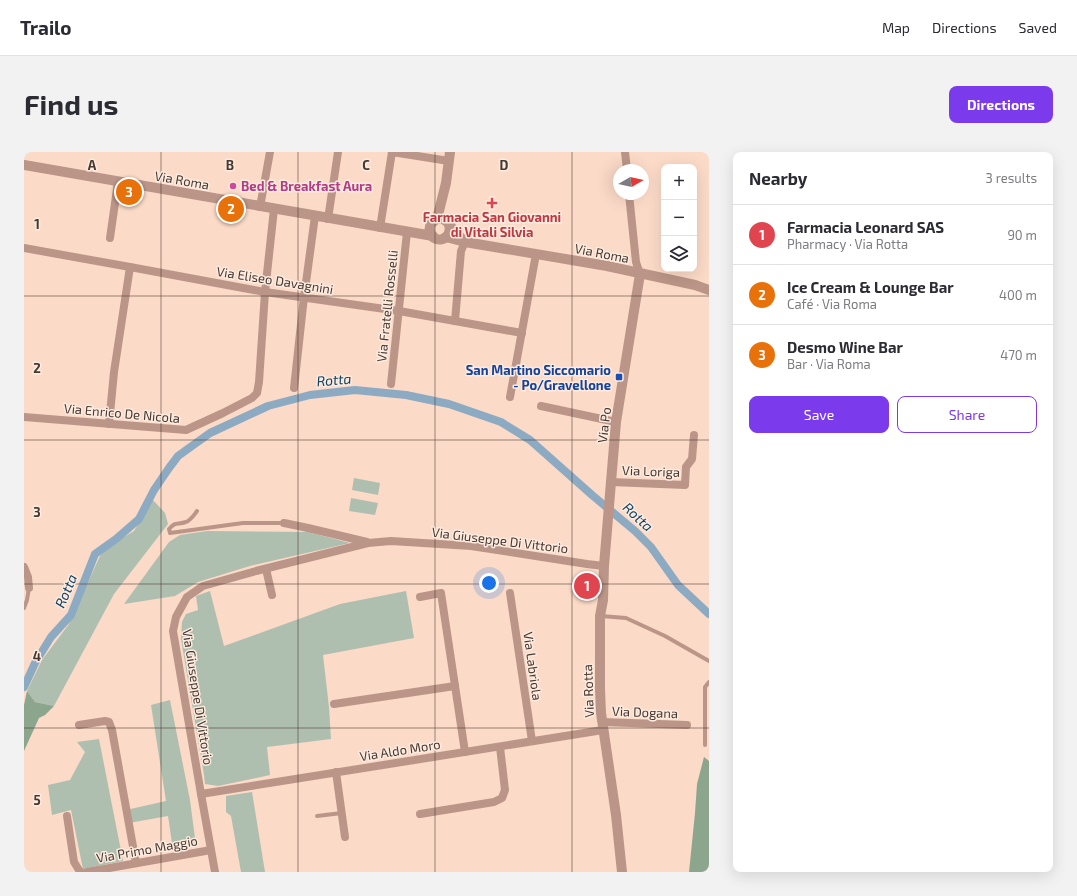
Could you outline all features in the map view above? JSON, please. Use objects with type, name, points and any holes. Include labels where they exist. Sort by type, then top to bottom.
[{"type":"street","points":[[260,207],[270,152]]},
{"type":"street","points":[[328,219],[338,152]]},
{"type":"street","points":[[380,228],[392,152],[449,156],[446,183],[448,223],[450,231],[444,239],[438,239],[433,236],[430,230],[434,222],[446,183]]},
{"type":"street","points":[[625,152],[626,164]]},
{"type":"street","name":"Via Roma","points":[[24,165],[328,219],[433,236]]},
{"type":"street","points":[[110,238],[118,182]]},
{"type":"street","points":[[630,200],[636,262],[640,274]]},
{"type":"street","points":[[265,292],[274,209]]},
{"type":"street","points":[[294,388],[315,216]]},
{"type":"street","points":[[434,222],[442,219],[448,223],[465,242],[461,251],[454,321]]},
{"type":"street","name":"Via Roma","points":[[407,232],[434,222]]},
{"type":"street","name":"Via Fratelli Rosselli","points":[[391,384],[407,232]]},
{"type":"street","name":"Via Roma","points":[[446,237],[465,242],[607,266],[695,285],[709,290]]},
{"type":"street","name":"Via Eliseo Davagnini","points":[[24,248],[265,292],[399,311],[522,333]]},
{"type":"street","points":[[510,397],[536,254]]},
{"type":"street","points":[[109,424],[114,372],[130,267]]},
{"type":"street","name":"Via Po","points":[[609,508],[616,422],[640,274]]},
{"type":"street","name":"Via Enrico De Nicola","points":[[24,417],[186,430],[252,398],[257,393],[260,382],[265,292]]},
{"type":"street","points":[[541,406],[616,422]]},
{"type":"street","name":"Via Loriga","points":[[611,482],[686,485],[686,467],[692,459],[694,435]]},
{"type":"street","name":"Via Rotta","points":[[609,508],[604,566],[603,600],[600,616],[600,689],[603,726],[616,815],[622,872]]},
{"type":"street","name":"Via Giuseppe Di Vittorio","points":[[284,523],[368,543]]},
{"type":"street","name":"Via Giuseppe Di Vittorio","points":[[215,872],[173,631],[176,618],[187,597],[203,586],[368,543],[391,541],[471,546],[604,566]]},
{"type":"street","points":[[24,567],[28,577],[29,588]]},
{"type":"street","points":[[266,569],[272,595]]},
{"type":"street","points":[[420,597],[441,593],[465,752]]},
{"type":"street","name":"Via Labriola","points":[[510,594],[532,742]]},
{"type":"street","points":[[334,704],[456,686]]},
{"type":"street","points":[[79,725],[105,721],[109,722],[112,730],[136,863]]},
{"type":"street","name":"Via Dogana","points":[[603,726],[687,725]]},
{"type":"street","name":"Via Aldo Moro","points":[[201,794],[532,742],[603,726]]},
{"type":"street","points":[[420,814],[494,802],[502,798],[505,790],[500,747]]},
{"type":"street","points":[[336,772],[345,837]]},
{"type":"street","name":"Via Primo Maggio","points":[[67,816],[74,862],[82,872]]},
{"type":"street","name":"Via Primo Maggio","points":[[87,872],[211,850]]},
{"type":"lane","points":[[197,511],[192,518],[186,522],[173,525],[168,529],[170,533],[243,522],[284,523]]},
{"type":"lane","points":[[24,608],[29,588]]},
{"type":"lane","points":[[600,616],[626,618],[665,636],[709,661]]},
{"type":"lane","points":[[705,745],[705,687],[709,682]]},
{"type":"lane","points":[[317,816],[342,813]]},
{"type":"green space","points":[[354,478],[380,483],[378,495],[352,490]]},
{"type":"green space","points":[[351,498],[378,503],[375,515],[349,511]]},
{"type":"green space","points":[[153,500],[165,513],[168,524],[114,594],[54,706],[35,702],[27,691],[42,660],[69,624],[100,556],[107,547],[134,531]]},
{"type":"green space","points":[[207,531],[308,532],[350,543],[250,566],[198,582],[175,596],[124,604],[169,542],[180,535]]},
{"type":"green space","points":[[210,591],[224,646],[340,604],[406,591],[414,638],[323,655],[331,739],[267,747],[270,775],[218,786],[205,784],[181,639],[182,622],[186,614],[198,610],[196,596]]},
{"type":"green space","points":[[27,691],[35,702],[54,706],[45,715],[39,718],[24,751],[24,705]]},
{"type":"green space","points":[[170,700],[190,800],[196,846],[173,850],[168,816],[129,823],[126,810],[166,801],[151,705]]},
{"type":"green space","points":[[99,739],[123,861],[83,869],[71,810],[52,815],[48,785],[70,780],[85,752],[77,742]]},
{"type":"green space","points":[[704,757],[709,761],[709,872],[689,872],[697,784]]},
{"type":"green space","points":[[252,792],[265,872],[241,872],[231,816],[226,812],[226,796]]},
{"type":"waterway","name":"Rotta","points":[[24,687],[35,663],[51,637],[71,615],[95,554],[116,539],[139,519],[154,490],[178,456],[210,433],[268,406],[310,395],[355,390],[406,395],[449,404],[501,422],[530,440],[635,531],[651,547],[678,585],[709,614]]},
{"type":"place","name":"Bed & Breakfast Aura","points":[[233,186]]},
{"type":"place","name":"Desmo Wine Bar","points":[[129,192]]},
{"type":"place","name":"Farmacia San Giovanni di Vitali Silvia","points":[[492,203]]},
{"type":"place","name":"Ice Cream & Lounge Bar","points":[[231,209]]},
{"type":"place","name":"San Martino Siccomario - Po/Gravellone","points":[[619,377]]},
{"type":"place","name":"Farmacia Leonard SAS","points":[[587,586]]}]
